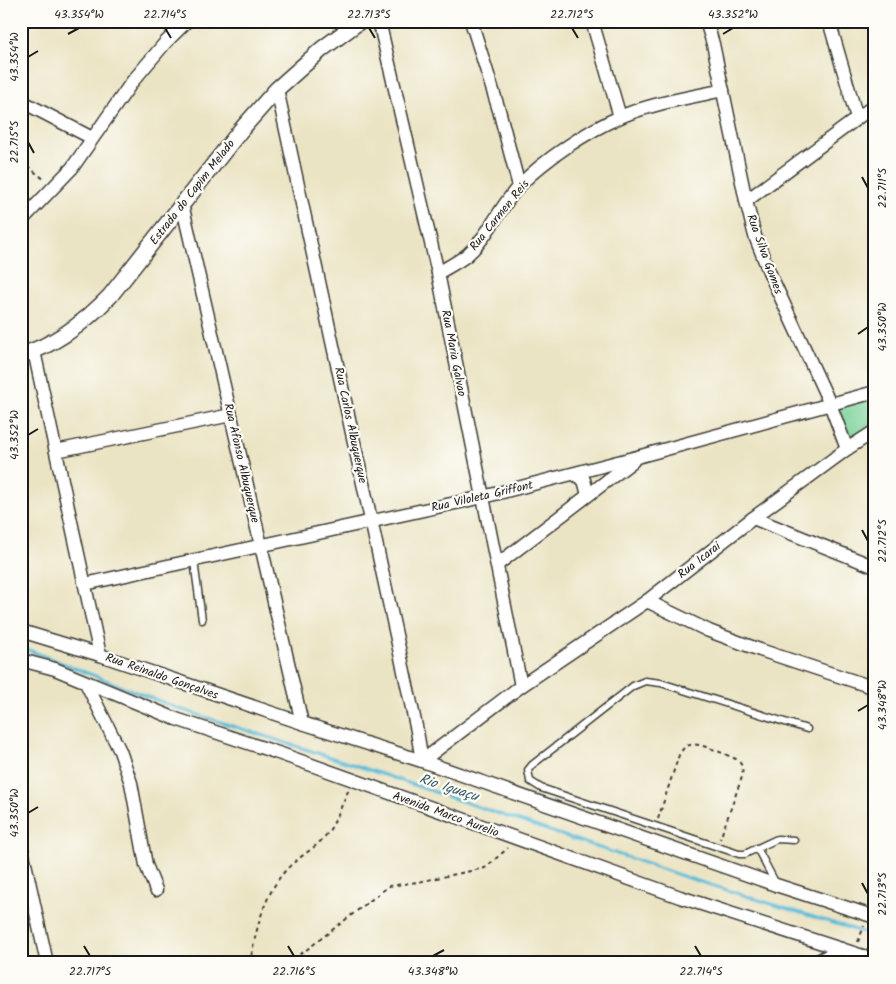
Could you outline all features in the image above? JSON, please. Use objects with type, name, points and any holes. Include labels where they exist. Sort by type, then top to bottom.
[{"type":"street","points":[[21,221],[54,189],[72,168],[132,82],[165,43],[187,21]]},
{"type":"street","name":"Estrada do Capim Melado","points":[[27,353],[54,341],[92,314],[110,296],[240,131],[277,89],[322,49],[360,21]]},
{"type":"street","name":"Rua Maria Galvao","points":[[378,21],[438,273],[521,686]]},
{"type":"street","points":[[471,21],[499,110],[520,186]]},
{"type":"street","points":[[592,21],[620,117]]},
{"type":"street","name":"Rua Silva Gomes","points":[[706,21],[723,90],[746,201],[756,236],[770,274],[830,404],[847,449]]},
{"type":"street","points":[[829,21],[856,118]]},
{"type":"street","name":"Rua Carlos Albuquerque","points":[[277,89],[418,731],[422,761]]},
{"type":"street","name":"Rua Carmen Reis","points":[[438,273],[468,253],[520,186],[564,149],[620,117],[651,107],[723,90]]},
{"type":"street","points":[[21,101],[92,138]]},
{"type":"street","points":[[746,201],[875,105]]},
{"type":"street","name":"Rua Afonso Albuquerque","points":[[182,204],[302,723]]},
{"type":"street","points":[[27,353],[56,451],[100,655]]},
{"type":"street","name":"Rua Viloleta Griffont","points":[[85,584],[484,497],[637,458],[875,392]]},
{"type":"street","points":[[56,451],[231,415]]},
{"type":"street","name":"Rua Icarai","points":[[422,761],[521,686],[647,601],[753,518],[847,449],[875,431]]},
{"type":"street","points":[[498,564],[637,458]]},
{"type":"street","points":[[574,474],[584,480],[588,495]]},
{"type":"street","points":[[753,518],[875,567]]},
{"type":"street","points":[[647,601],[718,634],[875,688]]},
{"type":"street","name":"Rua Reinaldo Gonçalves","points":[[21,631],[100,655],[422,761],[776,885]]},
{"type":"street","name":"Avenida Marco Aurelio","points":[[21,660],[55,669],[176,719],[281,754],[680,897],[875,960]]},
{"type":"street","points":[[86,683],[120,751],[131,783],[146,865],[156,890]]},
{"type":"street","points":[[21,845],[28,908],[47,963]]},
{"type":"street","points":[[776,885],[871,918]]},
{"type":"street","points":[[814,963],[841,949]]},
{"type":"lane","points":[[194,561],[202,620]]},
{"type":"lane","points":[[794,840],[776,839],[745,854],[739,854],[541,788],[530,781],[528,770],[532,764],[633,686],[645,681],[661,683],[807,729]]},
{"type":"lane","points":[[758,848],[776,885]]},
{"type":"path","points":[[21,161],[38,173],[54,189]]},
{"type":"path","points":[[656,826],[679,755],[684,747],[692,744],[698,745],[736,759],[741,763],[743,769],[742,777],[717,848]]},
{"type":"path","points":[[250,963],[267,899],[276,883],[292,864],[318,844],[327,834],[353,781]]},
{"type":"path","points":[[286,963],[305,951],[389,886],[485,868],[502,855],[517,839]]},
{"type":"path","points":[[856,949],[871,918]]},
{"type":"green space","points":[[875,397],[875,423],[852,438],[838,409]]},
{"type":"waterway","name":"Rio Iguaçu","points":[[21,647],[177,708],[358,766],[688,878],[875,936]]}]
